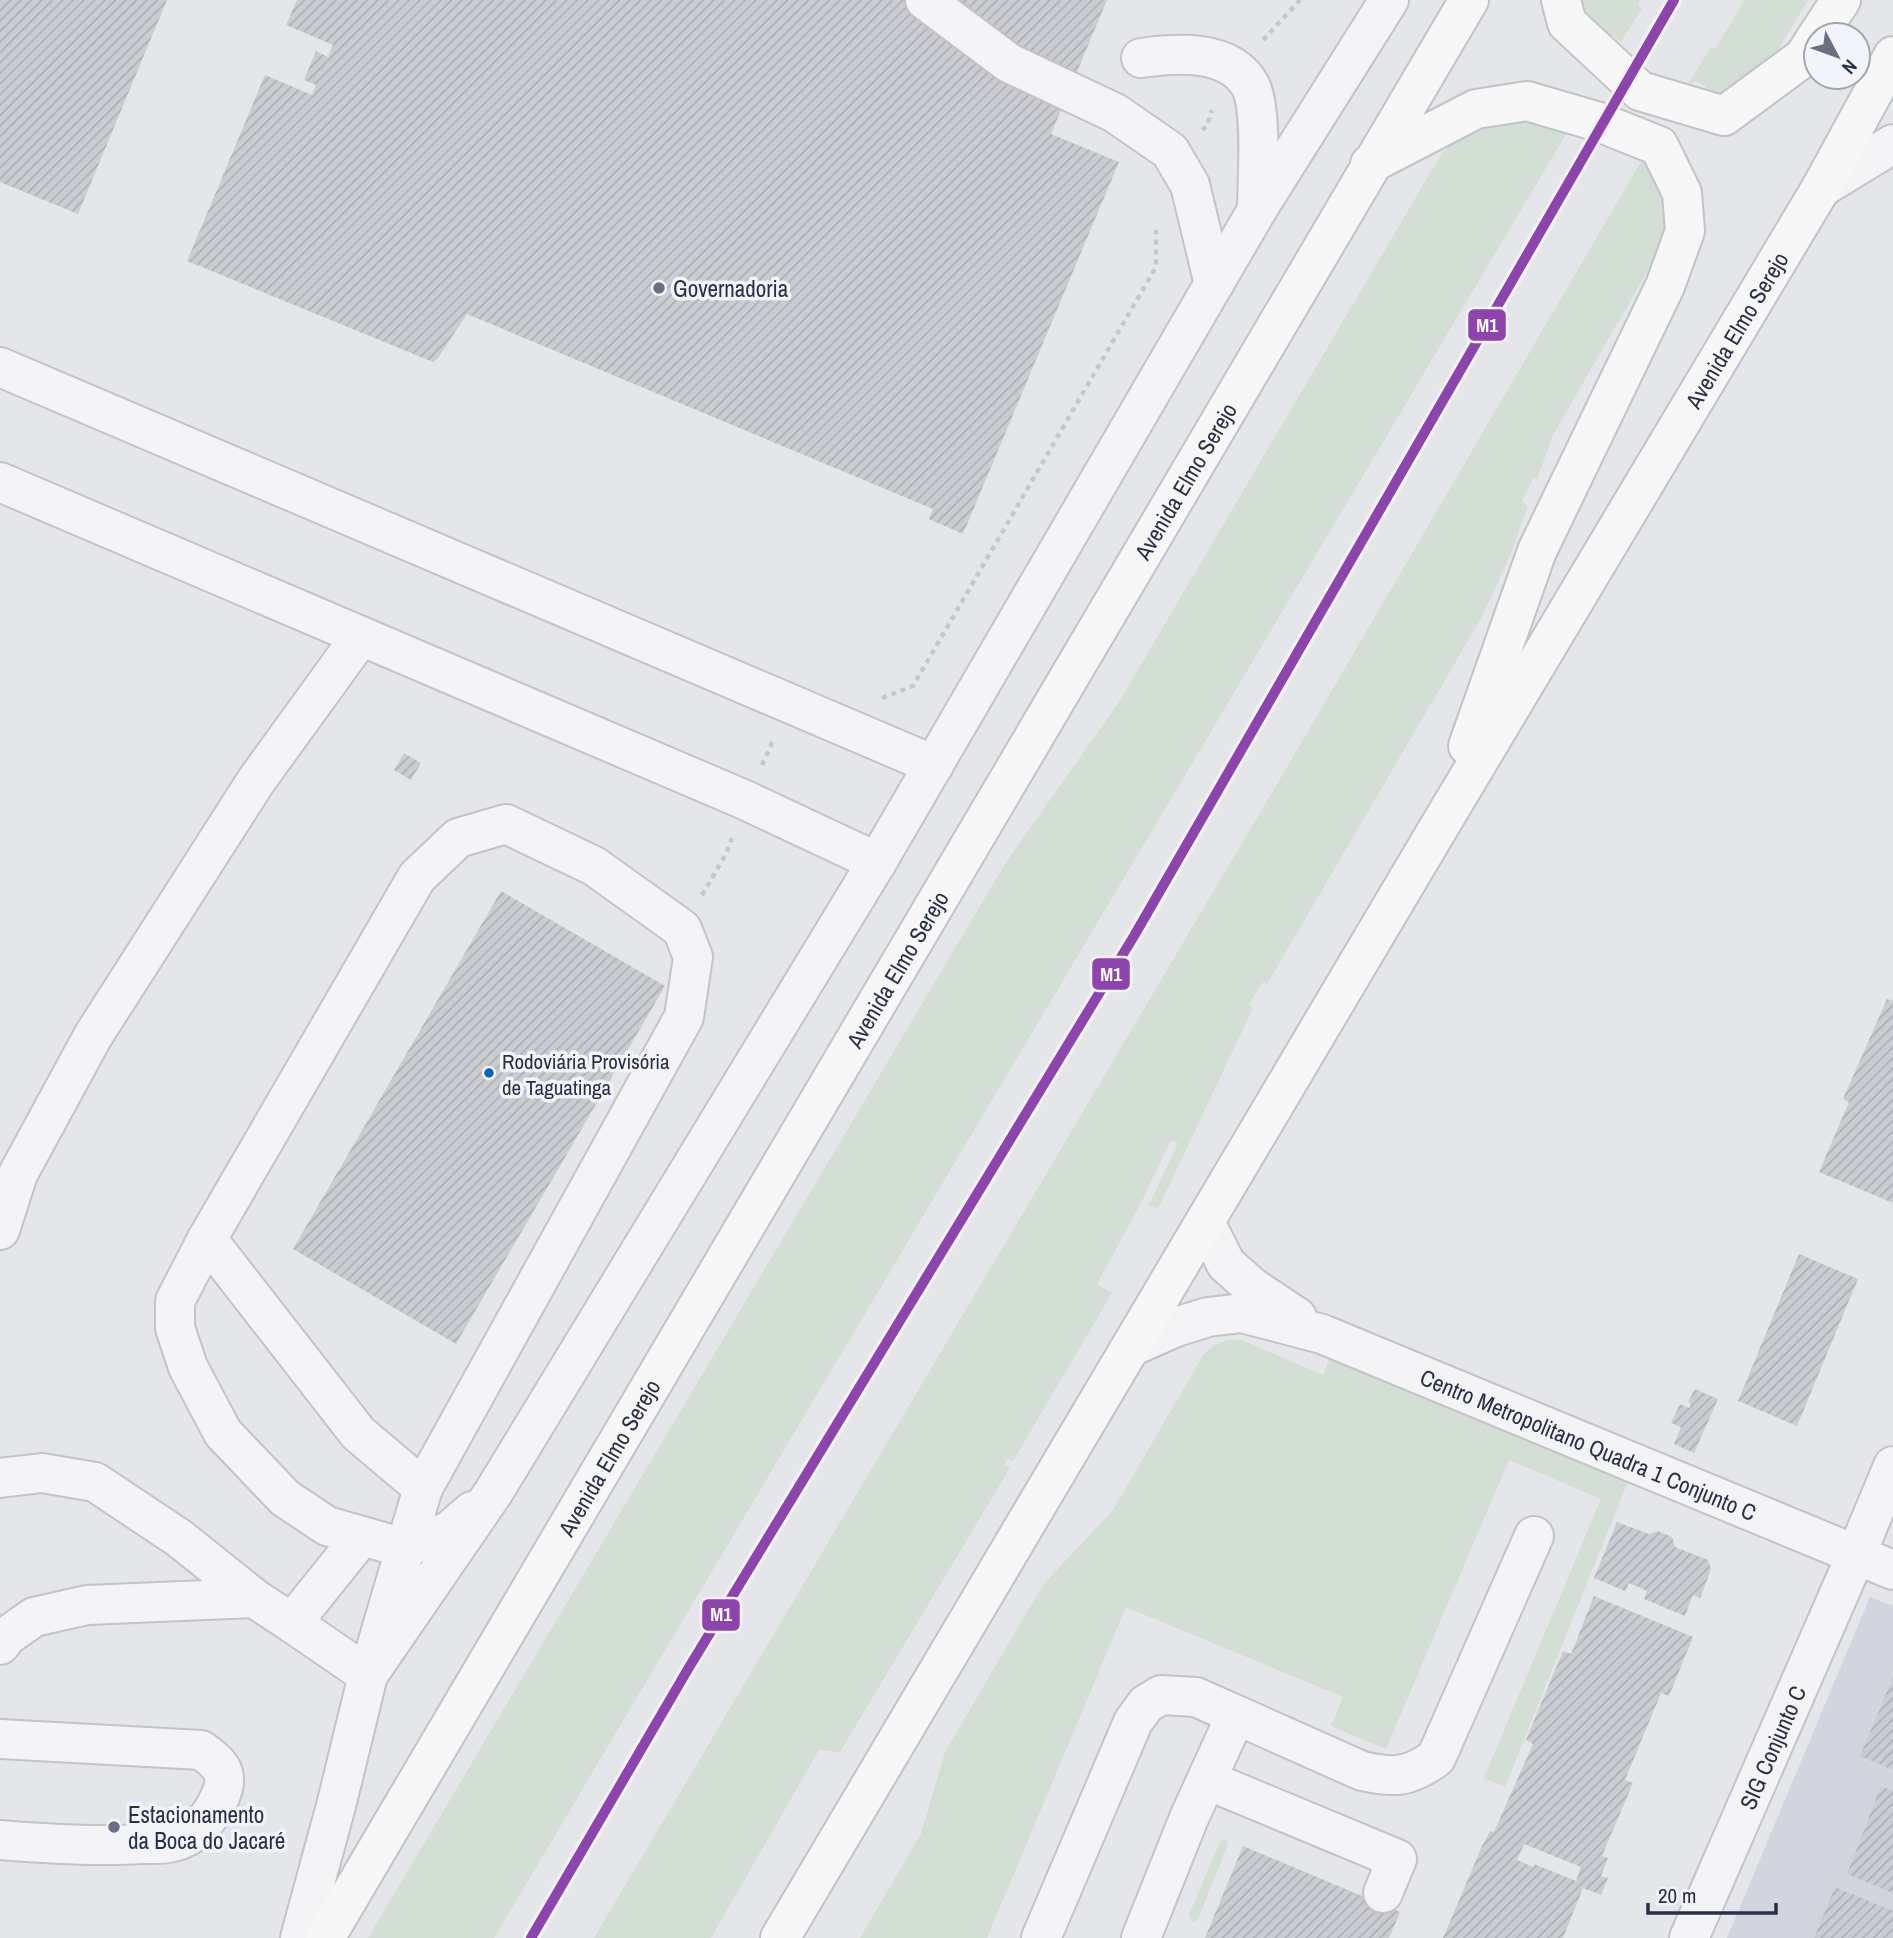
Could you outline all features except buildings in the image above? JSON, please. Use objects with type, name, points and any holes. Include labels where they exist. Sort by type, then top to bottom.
[{"type":"main road","name":"Avenida Elmo Serejo","points":[[325,1938],[1469,0]]},
{"type":"main road","points":[[1561,0],[1567,23],[1640,91],[1724,116],[1802,58]]},
{"type":"main road","points":[[1827,21],[1841,0]]},
{"type":"main road","name":"Avenida Elmo Serejo","points":[[780,1938],[1438,827],[1821,188],[1893,56]]},
{"type":"main road","points":[[1370,164],[1476,109],[1527,101],[1599,122],[1659,146],[1682,193],[1685,231],[1665,286],[1537,551],[1438,827]]},
{"type":"street","points":[[925,0],[1009,64],[1115,113],[1170,151],[1190,185],[1214,284]]},
{"type":"street","points":[[368,1675],[493,1493],[877,862],[1256,210],[1389,0]]},
{"type":"street","points":[[1141,58],[1185,54],[1208,57],[1237,68],[1251,87],[1257,120],[1256,210]]},
{"type":"street","points":[[1821,188],[1893,144]]},
{"type":"street","points":[[0,367],[934,765]]},
{"type":"street","points":[[0,482],[745,800],[877,862]]},
{"type":"street","points":[[0,1230],[18,1174],[93,1036],[256,782],[361,636]]},
{"type":"street","points":[[300,1938],[368,1675],[404,1548],[423,1489],[684,1017],[693,957],[682,929],[594,866],[506,824],[457,838],[417,877],[206,1239],[175,1300],[175,1328],[188,1367],[223,1433],[285,1498],[327,1526],[404,1548],[449,1531],[493,1493]]},
{"type":"street","points":[[1205,1222],[1226,1264],[1252,1287],[1322,1334]]},
{"type":"street","points":[[206,1239],[358,1433],[423,1489]]},
{"type":"street","points":[[1131,1347],[1176,1326],[1208,1317],[1242,1313],[1322,1334]]},
{"type":"street","name":"Centro Metropolitano Quadra 1 Conjunto C","points":[[1322,1334],[1893,1570]]},
{"type":"street","name":"SIG Conjunto C","points":[[1689,1938],[1893,1466]]},
{"type":"street","points":[[0,1478],[42,1473],[95,1482],[179,1538],[254,1598],[368,1675]]},
{"type":"street","points":[[292,1623],[361,1536]]},
{"type":"street","points":[[1041,1938],[1133,1722],[1146,1704],[1161,1695],[1196,1697],[1362,1771],[1391,1777],[1422,1769],[1436,1758],[1534,1536]]},
{"type":"street","points":[[2,1629],[34,1617],[87,1605],[254,1598]]},
{"type":"street","points":[[1141,1938],[1236,1715]]},
{"type":"street","points":[[0,1739],[201,1750],[218,1762],[224,1775],[224,1788],[212,1814],[197,1829],[175,1842],[94,1847],[0,1840]]},
{"type":"street","points":[[1207,1780],[1397,1859],[1383,1893]]},
{"type":"path","points":[[1170,151],[1208,126],[1221,81],[1237,68],[1300,0]]},
{"type":"path","points":[[881,699],[913,686],[1156,267],[1156,228]]},
{"type":"shaded area","points":[[1579,0],[1640,0],[1638,5],[1642,8],[1621,42],[1596,24]]},
{"type":"shaded area","points":[[1745,0],[1808,0],[1770,63],[1725,93],[1704,92],[1706,86],[1694,81],[1689,83],[1711,47],[1715,49]]},
{"type":"shaded area","points":[[1485,115],[1575,119],[494,1938],[368,1938],[1005,864],[1119,702],[1439,158],[1465,126]]},
{"type":"shaded area","points":[[1642,160],[1652,166],[1672,213],[1661,248],[1553,435],[1537,479],[1533,478],[1522,502],[1528,506],[1511,553],[1483,615],[1267,984],[1263,982],[1249,1004],[1253,1008],[1158,1209],[1149,1205],[1178,1143],[1171,1140],[1140,1205],[1097,1284],[1112,1293],[1013,1461],[1007,1459],[1004,1465],[1010,1468],[840,1752],[819,1750],[711,1938],[594,1938],[1293,757]]},
{"type":"shaded area","points":[[1228,1340],[1242,1340],[1323,1375],[1330,1356],[1629,1479],[1505,1787],[1484,1778],[1601,1499],[1509,1460],[1386,1749],[1331,1726],[1343,1697],[1126,1607],[987,1938],[860,1938],[921,1834],[945,1752],[1043,1585],[1113,1510],[1204,1354],[1213,1346]]},
{"type":"shaded area","points":[[1870,1597],[1893,1606],[1893,1938],[1727,1938]]},
{"type":"shaded area","points":[[1221,1840],[1228,1842],[1227,1847],[1198,1919],[1193,1923],[1189,1915]]},
{"type":"transit line","name":"M1","points":[[531,1938],[688,1669],[1134,936],[1674,0]]},
{"type":"place","name":"Governadoria","points":[[659,288]]},
{"type":"place","name":"Rodoviária Provisória de Taguatinga","points":[[489,1073]]},
{"type":"place","name":"Estacionamento da Boca do Jacaré","points":[[114,1827]]}]
